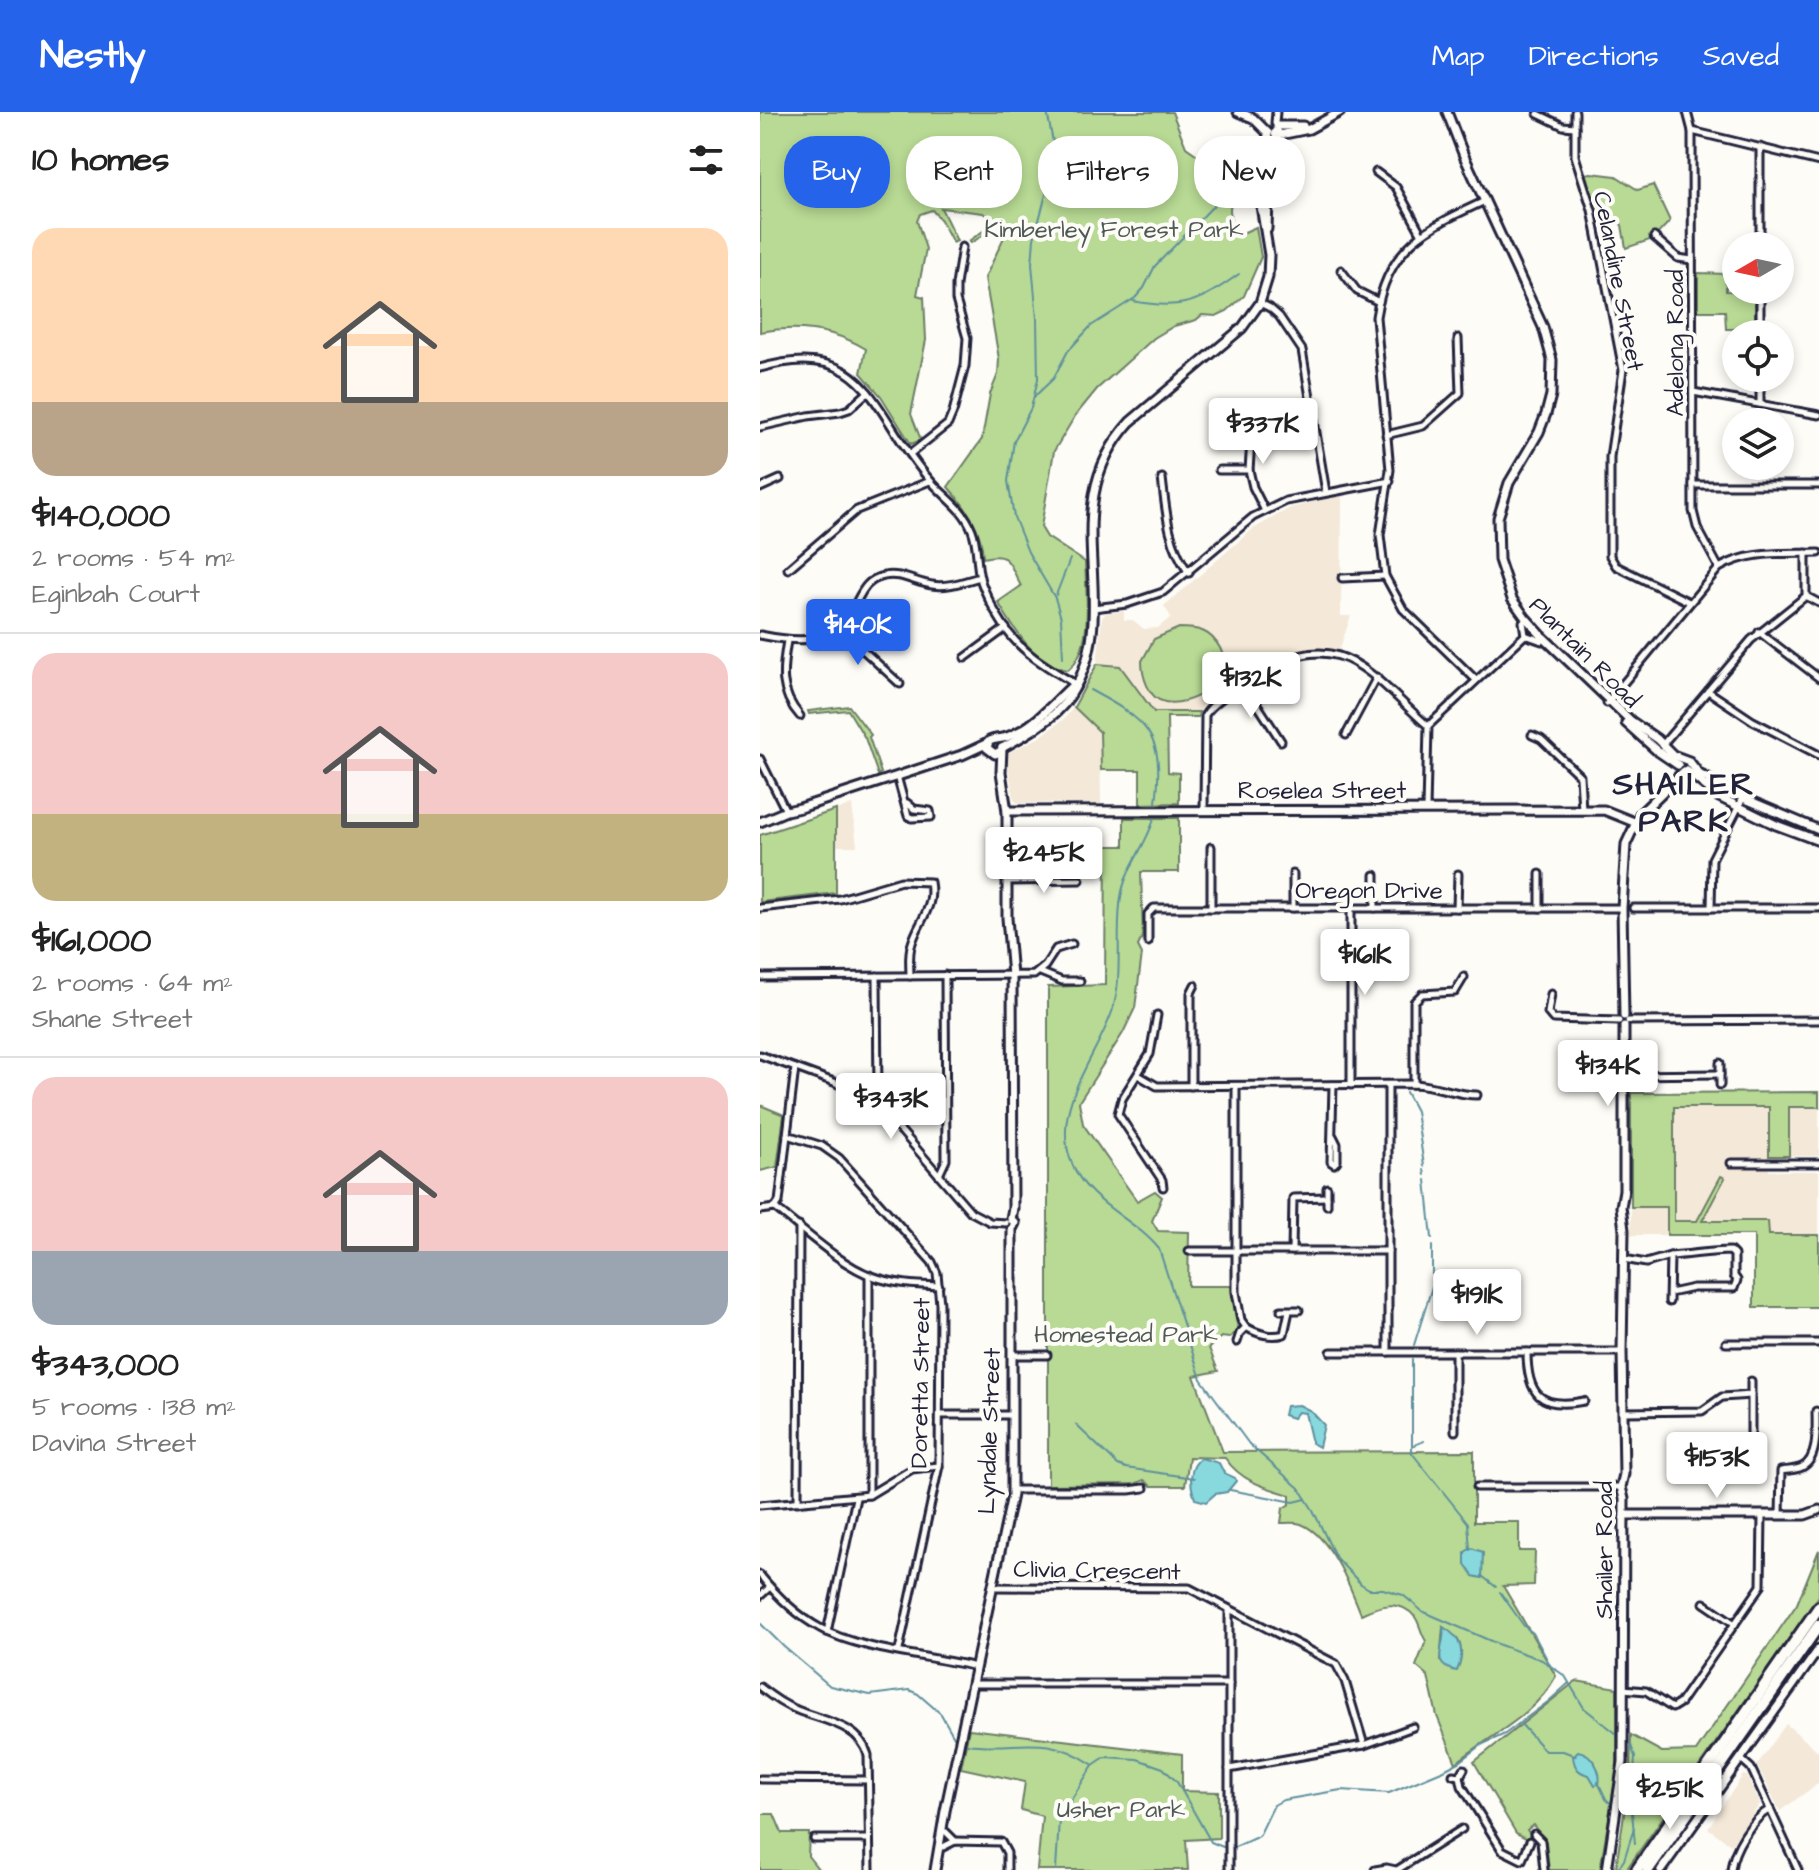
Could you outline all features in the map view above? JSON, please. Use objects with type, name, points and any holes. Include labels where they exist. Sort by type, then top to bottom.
[{"type":"highway","points":[[1637,1870],[1819,1607]]},
{"type":"highway","points":[[1648,1870],[1819,1625]]},
{"type":"highway","points":[[1798,1655],[1808,1650],[1819,1636]]},
{"type":"street","points":[[1238,112],[1273,125]]},
{"type":"street","points":[[1250,112],[1273,125],[1280,135],[1309,129],[1338,112]]},
{"type":"street","name":"Plantain Road","points":[[1447,112],[1543,327],[1552,360],[1549,404],[1539,432],[1505,494],[1498,518],[1498,552],[1504,581],[1512,599],[1530,624],[1644,740],[1684,767],[1717,781],[1743,798],[1819,830]]},
{"type":"street","name":"Celandine Street","points":[[1575,112],[1575,156],[1592,210],[1623,370],[1610,457],[1610,556],[1616,566],[1689,602]]},
{"type":"street","name":"Adelong Road","points":[[1687,112],[1692,131],[1694,519],[1719,568]]},
{"type":"street","points":[[1538,114],[1563,126],[1575,127]]},
{"type":"street","points":[[1266,235],[1261,219],[1273,125]]},
{"type":"street","points":[[1692,131],[1819,162]]},
{"type":"street","points":[[1760,147],[1760,232]]},
{"type":"street","points":[[1376,172],[1396,187],[1421,233]]},
{"type":"street","points":[[1476,680],[1403,609],[1385,576],[1380,535],[1390,481],[1376,337],[1379,302],[1388,275],[1398,259],[1421,233],[1485,201]]},
{"type":"street","points":[[1261,219],[1266,208]]},
{"type":"street","points":[[962,755],[996,751],[1052,711],[1075,684],[1091,646],[1091,499],[1105,456],[1130,422],[1242,328],[1260,303],[1269,269],[1268,208]]},
{"type":"street","points":[[1654,237],[1678,258],[1692,260]]},
{"type":"street","points":[[910,454],[948,424],[959,389],[967,351],[964,325],[956,300],[962,247]]},
{"type":"street","points":[[1341,270],[1357,291],[1379,302]]},
{"type":"street","points":[[1260,303],[1279,316],[1302,350],[1326,492]]},
{"type":"street","points":[[1386,435],[1423,426],[1460,393],[1458,338]]},
{"type":"street","points":[[760,368],[799,359],[823,363],[849,373],[880,404],[930,481],[950,497],[966,518],[975,539],[980,577],[1006,628],[1026,651],[1075,684]]},
{"type":"street","points":[[760,427],[840,412],[849,409],[868,392]]},
{"type":"street","points":[[1693,392],[1819,415]]},
{"type":"street","points":[[1760,392],[1760,404]]},
{"type":"street","points":[[1252,427],[1249,470],[1253,487],[1265,511]]},
{"type":"street","name":"Plantain Road","points":[[1522,459],[1512,470],[1500,495],[1493,542],[1500,580],[1523,622],[1608,702],[1663,744],[1711,792],[1776,825],[1819,841]]},
{"type":"street","points":[[1219,470],[1249,470]]},
{"type":"street","points":[[1162,478],[1170,536],[1178,557],[1189,573]]},
{"type":"street","points":[[760,488],[780,479]]},
{"type":"street","points":[[788,569],[857,510],[930,481]]},
{"type":"street","points":[[1093,608],[1127,604],[1154,596],[1189,573],[1253,517],[1286,501],[1390,481]]},
{"type":"street","points":[[1693,485],[1819,485]]},
{"type":"street","points":[[1806,553],[1806,596]]},
{"type":"street","points":[[1608,702],[1719,568],[1753,554],[1819,553]]},
{"type":"street","points":[[760,635],[787,641],[818,639],[839,628],[853,609],[861,590],[883,576],[897,575],[938,586],[980,577]]},
{"type":"street","points":[[1342,578],[1385,576]]},
{"type":"street","points":[[1806,596],[1819,603]]},
{"type":"street","points":[[1663,744],[1759,632],[1806,596]]},
{"type":"street","points":[[1523,622],[1525,635]]},
{"type":"street","points":[[839,628],[900,684]]},
{"type":"street","points":[[965,658],[1006,628]]},
{"type":"street","points":[[1759,632],[1819,678]]},
{"type":"street","points":[[1426,810],[1428,726],[1525,635]]},
{"type":"street","points":[[1525,635],[1542,641]]},
{"type":"street","points":[[787,641],[782,683],[791,706],[800,716]]},
{"type":"street","points":[[1204,811],[1205,715],[1244,684],[1282,660],[1323,653],[1351,660],[1377,677],[1428,726]]},
{"type":"street","points":[[1346,735],[1377,677]]},
{"type":"street","points":[[1244,684],[1281,741]]},
{"type":"street","points":[[1708,691],[1753,721],[1819,755]]},
{"type":"street","points":[[760,822],[962,755],[991,740],[1023,729],[1052,711]]},
{"type":"street","points":[[1532,735],[1541,739],[1580,776],[1582,810]]},
{"type":"street","points":[[996,751],[998,739]]},
{"type":"street","points":[[988,743],[996,751]]},
{"type":"street","name":"Lyndale Street","points":[[937,1870],[1012,1490],[1009,1224],[1013,1208],[1012,976],[1007,811],[996,751]]},
{"type":"street","points":[[760,759],[786,811]]},
{"type":"street","name":"Shailer Road","points":[[1607,1870],[1622,1781],[1624,851],[1634,822],[1684,767]]},
{"type":"street","points":[[897,776],[910,818],[931,817],[930,811],[914,809],[907,803]]},
{"type":"street","points":[[1711,908],[1712,859],[1743,798]]},
{"type":"street","name":"Roselea Street","points":[[1007,811],[1582,810],[1612,811],[1634,822]]},
{"type":"street","points":[[1211,847],[1211,908]]},
{"type":"street","points":[[1293,874],[1293,908]]},
{"type":"street","points":[[1457,908],[1458,874]]},
{"type":"street","points":[[1540,874],[1540,908]]},
{"type":"street","points":[[1375,875],[1375,908]]},
{"type":"street","points":[[1007,881],[1080,880]]},
{"type":"street","points":[[760,908],[840,899],[901,881],[930,882],[931,904],[910,950],[910,976]]},
{"type":"street","points":[[1351,908],[1351,1085]]},
{"type":"street","name":"Oregon Drive","points":[[1148,942],[1150,910],[1622,908]]},
{"type":"street","points":[[1633,908],[1819,908]]},
{"type":"street","points":[[760,977],[1034,975],[1040,972],[1056,949],[1072,944]]},
{"type":"street","points":[[1040,972],[1062,981],[1080,981]]},
{"type":"street","points":[[939,1175],[946,1160],[945,975]]},
{"type":"street","points":[[873,1105],[878,1096],[877,976]]},
{"type":"street","points":[[1414,1084],[1414,1002],[1422,994],[1455,992],[1464,977]]},
{"type":"street","points":[[1191,1086],[1191,993],[1195,985]]},
{"type":"street","points":[[1551,994],[1548,1013],[1553,1019],[1819,1020]]},
{"type":"street","points":[[1157,1015],[1150,1054],[1122,1099],[1118,1114],[1162,1180],[1163,1187]]},
{"type":"street","points":[[760,1055],[834,1082],[873,1105],[902,1132],[976,1216],[990,1222],[1009,1224]]},
{"type":"street","points":[[1720,1063],[1720,1085]]},
{"type":"street","points":[[775,1208],[779,1202],[795,1068]]},
{"type":"street","points":[[1624,1075],[1720,1074]]},
{"type":"street","points":[[1138,1075],[1157,1086],[1414,1084],[1477,1095]]},
{"type":"street","points":[[1333,1085],[1333,1136]]},
{"type":"street","points":[[1388,1085],[1388,1352]]},
{"type":"street","points":[[1236,1086],[1236,1292],[1241,1320],[1246,1327],[1259,1334],[1280,1336],[1285,1331],[1289,1311]]},
{"type":"street","name":"Doretta Street","points":[[787,1135],[822,1146],[839,1158],[932,1262],[939,1286],[939,1466],[899,1650]]},
{"type":"street","points":[[1731,1163],[1819,1163]]},
{"type":"street","points":[[1327,1188],[1327,1205]]},
{"type":"street","points":[[1292,1251],[1293,1198],[1327,1197]]},
{"type":"street","points":[[760,1210],[775,1208],[869,1275],[898,1283],[939,1286]]},
{"type":"street","points":[[798,1502],[799,1226]]},
{"type":"street","points":[[1189,1251],[1388,1251]]},
{"type":"street","points":[[1624,1259],[1646,1263],[1701,1251],[1730,1251],[1734,1255],[1734,1276],[1737,1280],[1734,1288],[1693,1288],[1670,1293]]},
{"type":"street","points":[[1669,1302],[1670,1256]]},
{"type":"street","points":[[869,1275],[869,1495]]},
{"type":"street","points":[[1281,1310],[1299,1310]]},
{"type":"street","points":[[1237,1342],[1246,1327]]},
{"type":"street","points":[[1726,1343],[1819,1343]]},
{"type":"street","points":[[1331,1352],[1622,1352]]},
{"type":"street","points":[[1455,1352],[1455,1431]]},
{"type":"street","points":[[1527,1352],[1528,1379],[1537,1397],[1548,1402],[1584,1401]]},
{"type":"street","points":[[1012,1355],[1047,1355]]},
{"type":"street","points":[[1751,1381],[1751,1433]]},
{"type":"street","points":[[1624,1412],[1702,1411],[1722,1397],[1751,1395]]},
{"type":"street","points":[[1780,1515],[1781,1471],[1802,1467],[1813,1458],[1816,1451],[1816,1411]]},
{"type":"street","points":[[940,1415],[1013,1415]]},
{"type":"street","points":[[760,1505],[856,1498],[869,1495],[912,1469],[939,1466]]},
{"type":"street","points":[[1477,1487],[1621,1487]]},
{"type":"street","points":[[1012,1490],[1144,1488]]},
{"type":"street","points":[[827,1632],[856,1498]]},
{"type":"street","points":[[1624,1515],[1817,1513]]},
{"type":"street","points":[[1623,1689],[1646,1691],[1670,1707],[1676,1707],[1763,1581],[1762,1515]]},
{"type":"street","points":[[760,1575],[800,1616],[827,1632],[856,1642],[977,1667]]},
{"type":"street","points":[[760,1596],[770,1587]]},
{"type":"street","name":"Clivia Crescent","points":[[993,1587],[1180,1587],[1196,1591],[1336,1664],[1345,1681],[1364,1745]]},
{"type":"street","points":[[1704,1603],[1735,1624]]},
{"type":"street","points":[[1229,1609],[1229,1870]]},
{"type":"street","points":[[1661,1870],[1819,1649]]},
{"type":"street","points":[[973,1684],[1229,1684]]},
{"type":"street","points":[[760,1687],[795,1710],[854,1733],[865,1746],[868,1755],[870,1870]]},
{"type":"street","points":[[1229,1769],[1364,1745],[1413,1727]]},
{"type":"street","points":[[1741,1759],[1751,1768],[1798,1870]]},
{"type":"street","points":[[1464,1769],[1456,1776],[1502,1850],[1522,1860],[1530,1841]]},
{"type":"street","name":"Lyndale Street","points":[[937,1870],[954,1773]]},
{"type":"street","points":[[760,1779],[868,1780]]},
{"type":"street","points":[[1731,1870],[1736,1851],[1761,1814],[1770,1809]]},
{"type":"street","points":[[1375,1870],[1397,1870],[1462,1829]]},
{"type":"street","points":[[946,1832],[955,1841]]},
{"type":"street","points":[[1534,1834],[1541,1841],[1544,1870]]},
{"type":"street","points":[[814,1839],[869,1839]]},
{"type":"street","points":[[943,1847],[955,1841],[1001,1842],[1007,1853],[1007,1870]]},
{"type":"shaded area","points":[[1342,495],[1341,616],[1351,616],[1339,651],[1312,648],[1282,654],[1203,705],[1199,712],[1154,712],[1120,666],[1097,664],[1102,618],[1106,613],[1124,611],[1124,620],[1133,620],[1144,629],[1158,628],[1171,617],[1164,606],[1253,529],[1290,508]]},
{"type":"shaded area","points":[[1074,707],[1100,732],[1101,804],[1018,803],[1014,800],[1006,754],[1040,737]]},
{"type":"shaded area","points":[[852,805],[857,846],[836,846],[836,810]]},
{"type":"shaded area","points":[[1674,1107],[1769,1107],[1769,1171],[1819,1171],[1819,1235],[1768,1235],[1768,1221],[1701,1221],[1724,1178],[1697,1221],[1674,1221]]},
{"type":"shaded area","points":[[1789,1107],[1819,1107],[1819,1156],[1789,1156]]},
{"type":"shaded area","points":[[1631,1207],[1667,1207],[1667,1235],[1631,1235]]},
{"type":"shaded area","points":[[1786,1724],[1819,1752],[1819,1783],[1780,1811],[1757,1765]]},
{"type":"shaded area","points":[[1743,1775],[1747,1776],[1760,1804],[1731,1845],[1708,1828]]},
{"type":"green space","name":"Kimberley Forest Park","points":[[760,112],[1172,112],[1186,147],[1194,153],[1194,208],[1230,208],[1232,229],[1240,234],[1256,227],[1261,257],[1244,296],[1227,311],[1216,316],[1202,315],[1154,338],[1097,389],[1075,416],[1054,451],[1041,527],[1047,537],[1085,562],[1085,635],[1082,649],[1068,670],[1056,667],[1036,654],[1011,623],[998,602],[1021,586],[1004,558],[983,558],[980,538],[972,520],[948,487],[982,439],[990,394],[998,374],[999,359],[985,278],[1005,235],[1002,226],[971,243],[969,241],[996,222],[983,213],[941,208],[957,241],[953,243],[932,210],[920,214],[917,221],[926,249],[917,295],[924,297],[926,340],[911,414],[921,440],[911,444],[881,396],[861,373],[866,349],[841,337],[814,330],[760,332]]},
{"type":"green space","points":[[1584,174],[1616,176],[1638,190],[1653,185],[1670,221],[1653,239],[1626,248],[1622,225],[1596,209]]},
{"type":"green space","points":[[1698,273],[1722,274],[1722,304],[1755,304],[1755,320],[1726,320],[1725,311],[1698,311]]},
{"type":"green space","points":[[1179,628],[1198,630],[1212,637],[1223,654],[1225,669],[1220,679],[1207,691],[1172,703],[1159,700],[1150,691],[1142,661],[1154,639]]},
{"type":"green space","points":[[1097,664],[1120,666],[1154,712],[1199,712],[1198,717],[1167,717],[1168,772],[1179,773],[1179,803],[1140,804],[1140,770],[1101,770],[1100,732],[1074,707]]},
{"type":"green space","points":[[849,706],[871,735],[869,737],[881,773],[878,775],[865,738],[848,710],[809,714],[808,711]]},
{"type":"green space","points":[[836,810],[836,893],[760,902],[760,835]]},
{"type":"green space","name":"Homestead Park","points":[[1124,818],[1179,818],[1179,872],[1141,872],[1143,936],[1138,946],[1142,954],[1135,1008],[1123,1033],[1079,1102],[1083,1124],[1137,1201],[1155,1191],[1162,1197],[1152,1221],[1158,1231],[1189,1232],[1188,1286],[1231,1286],[1238,1330],[1229,1338],[1221,1337],[1209,1348],[1218,1371],[1194,1376],[1223,1452],[1474,1451],[1474,1522],[1519,1522],[1519,1551],[1535,1551],[1534,1585],[1503,1586],[1556,1676],[1524,1714],[1456,1763],[1437,1716],[1428,1676],[1416,1666],[1426,1641],[1415,1617],[1403,1608],[1390,1605],[1361,1614],[1338,1563],[1321,1539],[1301,1524],[1281,1523],[1283,1508],[1290,1504],[1290,1495],[1245,1478],[1225,1458],[1189,1457],[1185,1486],[1151,1486],[1144,1480],[1135,1484],[1048,1485],[1048,987],[1105,985],[1106,846],[1124,846]],"holes":[[[1443,1627],[1460,1643],[1459,1666],[1440,1661]]]},
{"type":"green space","points":[[1819,1092],[1819,1107],[1789,1107],[1789,1156],[1769,1156],[1769,1107],[1674,1107],[1674,1221],[1697,1221],[1721,1176],[1725,1178],[1702,1221],[1768,1221],[1769,1235],[1819,1235],[1819,1307],[1754,1307],[1754,1235],[1667,1235],[1667,1207],[1631,1207],[1631,1093]]},
{"type":"green space","points":[[760,1105],[784,1115],[777,1167],[760,1171]]},
{"type":"green space","points":[[1819,1550],[1819,1596],[1626,1870],[1616,1867],[1630,1776],[1631,1735],[1662,1752],[1696,1751],[1797,1604]]},
{"type":"green space","points":[[1576,1681],[1617,1688],[1617,1770],[1600,1870],[1549,1870],[1546,1842],[1533,1825],[1527,1830],[1530,1834],[1528,1839],[1516,1833],[1474,1762]]},
{"type":"green space","name":"Usher Park","points":[[969,1729],[1182,1754],[1182,1791],[1219,1792],[1219,1838],[1186,1840],[1188,1870],[1037,1870],[1042,1816],[1021,1810],[1025,1782],[961,1768]]},
{"type":"green space","points":[[760,1814],[774,1814],[782,1833],[809,1833],[808,1856],[819,1870],[760,1870]]},
{"type":"water","points":[[1299,1405],[1311,1411],[1324,1425],[1319,1447],[1312,1443],[1305,1413],[1298,1412],[1293,1418],[1284,1415],[1286,1406]]},
{"type":"water","points":[[1201,1458],[1219,1463],[1224,1473],[1236,1481],[1227,1492],[1215,1494],[1206,1502],[1195,1499],[1191,1483],[1194,1467]]},
{"type":"water","points":[[1471,1548],[1483,1552],[1482,1578],[1473,1576],[1465,1564],[1465,1552]]},
{"type":"water","points":[[1443,1627],[1454,1635],[1460,1645],[1457,1671],[1443,1665],[1440,1660]]},
{"type":"water","points":[[1578,1751],[1588,1755],[1595,1763],[1599,1784],[1595,1785],[1589,1775],[1576,1767],[1573,1756]]},
{"type":"waterway","points":[[1047,112],[1054,147],[1053,168],[1034,239],[1032,264],[1038,379],[1031,408],[1014,441],[1008,481],[1014,517],[1028,552],[1055,598],[1061,618],[1063,657]]},
{"type":"waterway","points":[[1034,397],[1053,379],[1068,351],[1091,326],[1135,298],[1155,266],[1211,208]]},
{"type":"waterway","points":[[1133,301],[1165,305],[1190,302],[1239,274]]},
{"type":"waterway","points":[[1056,595],[1070,559]]},
{"type":"waterway","points":[[1090,690],[1126,711],[1148,732],[1158,760],[1156,802]]},
{"type":"waterway","points":[[1154,819],[1123,887],[1118,984],[1112,1012],[1070,1106],[1066,1125],[1067,1146],[1073,1166],[1090,1191],[1159,1249],[1201,1379],[1249,1444],[1299,1488],[1336,1558],[1369,1589],[1383,1589],[1403,1595],[1422,1611],[1542,1660],[1565,1676],[1584,1708],[1617,1734]]},
{"type":"waterway","points":[[1406,1092],[1416,1111],[1424,1166]]},
{"type":"waterway","points":[[1424,1170],[1425,1175]]},
{"type":"waterway","points":[[1426,1180],[1432,1238]]},
{"type":"waterway","points":[[1414,1345],[1432,1287],[1432,1246]]},
{"type":"waterway","points":[[1412,1359],[1412,1453],[1468,1523],[1470,1550]]},
{"type":"waterway","points":[[1076,1425],[1118,1465],[1194,1478]]},
{"type":"waterway","points":[[1412,1446],[1424,1441]]},
{"type":"waterway","points":[[1230,1490],[1294,1502],[1306,1499]]},
{"type":"waterway","points":[[1482,1576],[1496,1587]]},
{"type":"waterway","points":[[1500,1592],[1524,1626],[1533,1633],[1550,1665]]},
{"type":"waterway","points":[[760,1623],[830,1686],[870,1695],[909,1690],[941,1714],[954,1737]]},
{"type":"waterway","points":[[1235,1847],[1259,1836],[1274,1805],[1283,1800],[1341,1790],[1389,1793],[1444,1770],[1483,1744],[1505,1734],[1569,1683]]},
{"type":"waterway","points":[[1521,1724],[1545,1751],[1563,1751],[1576,1756]]},
{"type":"waterway","points":[[967,1744],[1044,1745],[1059,1748],[1092,1764]]},
{"type":"waterway","points":[[1631,1745],[1635,1757],[1632,1812],[1635,1844]]},
{"type":"waterway","points":[[1056,1870],[1059,1819],[1093,1765],[1105,1757],[1137,1759],[1163,1768],[1177,1782],[1211,1842],[1223,1847]]},
{"type":"waterway","points":[[1598,1782],[1606,1799],[1614,1807]]},
{"type":"waterway","points":[[1617,1870],[1624,1860],[1634,1828]]},
{"type":"district","name":"SHAILER PARK","points":[[1684,802]]}]
